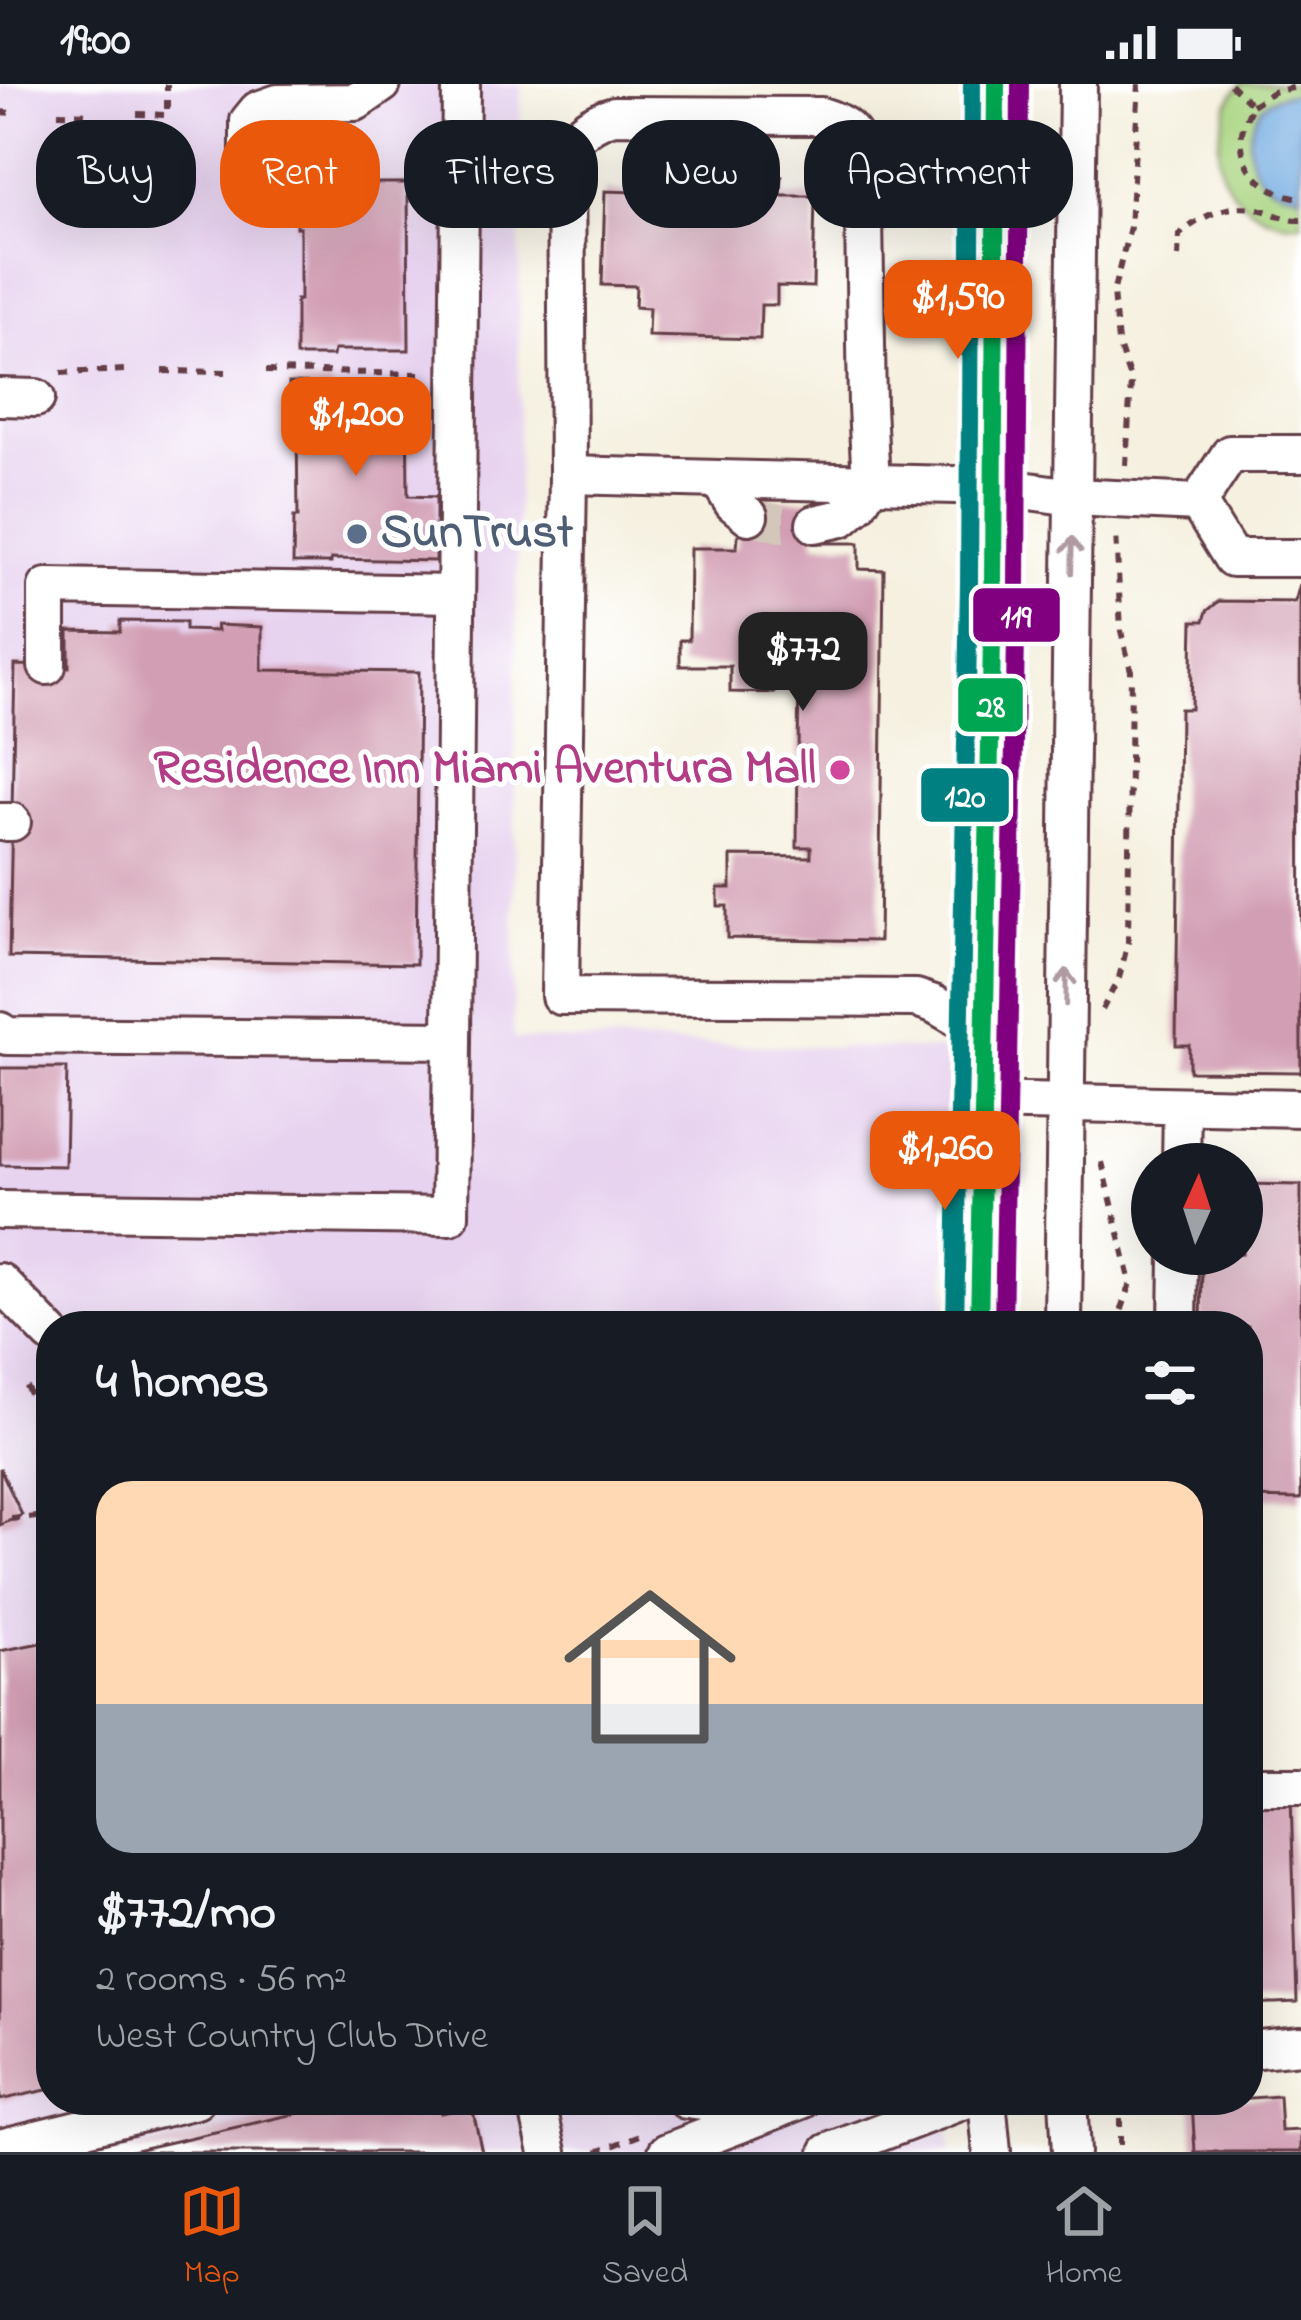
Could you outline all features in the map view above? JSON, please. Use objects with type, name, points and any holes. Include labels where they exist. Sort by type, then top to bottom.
[{"type":"street","points":[[250,120],[258,110],[278,103],[356,102],[382,84]]},
{"type":"street","points":[[0,1210],[450,1216],[461,84]]},
{"type":"street","points":[[979,1311],[996,84]]},
{"type":"street","points":[[1063,1311],[1078,84]]},
{"type":"street","points":[[815,524],[842,518],[871,483],[862,154],[854,133],[820,116],[614,115],[596,120],[566,149],[568,476],[560,995],[916,998],[984,1033]]},
{"type":"street","points":[[1198,503],[1230,454],[1301,454]]},
{"type":"street","points":[[568,476],[993,486],[1073,497],[1198,503]]},
{"type":"street","points":[[718,479],[748,516]]},
{"type":"street","points":[[1198,503],[1232,558],[1301,558]]},
{"type":"street","points":[[47,666],[47,587],[454,594]]},
{"type":"street","points":[[0,1031],[7,1036],[101,1038],[452,1040]]},
{"type":"street","points":[[983,1101],[1301,1108]]},
{"type":"street","points":[[1181,1143],[1182,1107]]},
{"type":"street","points":[[1178,1311],[1179,1275]]},
{"type":"street","points":[[0,1282],[36,1319]]},
{"type":"street","points":[[1263,1786],[1301,1786]]},
{"type":"street","points":[[1263,2049],[1301,2045]]},
{"type":"street","points":[[0,2148],[135,2115]]},
{"type":"street","points":[[516,2115],[524,2152]]},
{"type":"street","points":[[539,2115],[548,2152]]},
{"type":"street","points":[[563,2115],[571,2152]]},
{"type":"street","points":[[667,2152],[762,2115]]},
{"type":"street","points":[[829,2152],[926,2115]]},
{"type":"street","points":[[988,2115],[992,2152]]},
{"type":"street","points":[[1069,2115],[1072,2152]]},
{"type":"path","points":[[136,114],[166,115],[167,84]]},
{"type":"path","points":[[1126,465],[1131,382],[1118,343],[1113,293],[1130,227],[1139,84]]},
{"type":"path","points":[[1230,84],[1252,105]]},
{"type":"path","points":[[1301,86],[1274,92],[1252,105],[1242,132],[1245,161],[1259,182],[1278,194],[1301,198]]},
{"type":"path","points":[[0,112],[14,113]]},
{"type":"path","points":[[58,113],[93,114]]},
{"type":"path","points":[[1178,257],[1179,235],[1201,217],[1252,208],[1301,220]]},
{"type":"path","points":[[31,389],[125,370]]},
{"type":"path","points":[[163,371],[229,372]]},
{"type":"path","points":[[266,371],[440,374]]},
{"type":"path","points":[[1100,1013],[1120,978],[1128,942],[1131,671],[1121,631],[1114,536]]},
{"type":"path","points":[[1100,1149],[1131,1283],[1121,1311]]},
{"type":"path","points":[[26,1386],[36,1406]]},
{"type":"path","points":[[11,1520],[36,1518]]},
{"type":"path","points":[[1120,2115],[1120,2152]]},
{"type":"shaded area","points":[[0,84],[521,84],[521,120],[404,120],[404,228],[520,228],[513,1039],[950,1050],[946,1311],[36,1311],[36,2115],[947,2115],[950,2152],[0,2152]]},
{"type":"green space","points":[[1242,84],[1301,84],[1301,223],[1275,220],[1251,208],[1224,177],[1221,130],[1230,99]]},
{"type":"water","points":[[1301,95],[1301,194],[1265,181],[1249,149],[1258,113],[1276,97]]},
{"type":"building","points":[[780,177],[782,177],[781,196],[804,196],[804,228],[814,228],[813,287],[777,286],[777,305],[761,305],[760,339],[648,336],[649,308],[635,307],[636,286],[602,285],[605,191],[622,192],[622,228],[780,228]]},
{"type":"building","points":[[380,183],[404,183],[409,350],[334,350],[333,356],[296,356],[296,300],[300,300],[300,228],[380,228]]},
{"type":"building","points":[[289,383],[332,384],[332,393],[407,394],[408,496],[436,497],[436,561],[293,563],[294,517],[298,517],[297,426],[289,426]]},
{"type":"building","name":"Residence Inn Miami Aventura Mall","points":[[758,500],[815,500],[815,543],[859,543],[859,569],[884,570],[879,941],[727,938],[727,906],[718,906],[718,888],[731,888],[731,856],[811,857],[811,847],[797,847],[799,666],[775,665],[774,693],[730,692],[730,666],[680,666],[680,640],[689,640],[690,548],[737,548],[738,536]]},
{"type":"building","points":[[1300,584],[1301,1072],[1189,1071],[1189,1045],[1176,1045],[1180,709],[1191,709],[1193,621],[1204,621],[1219,601],[1295,602]]},
{"type":"building","points":[[120,621],[185,622],[185,630],[217,631],[216,625],[262,627],[262,670],[419,672],[416,964],[9,957],[15,665],[69,667],[69,631],[120,632]]},
{"type":"building","points":[[0,1068],[67,1068],[65,1166],[0,1165]]},
{"type":"building","points":[[1263,1184],[1301,1185],[1301,1499],[1263,1498],[1263,1311],[1201,1311],[1202,1275],[1263,1275]]},
{"type":"building","points":[[0,1468],[22,1515],[0,1525]]},
{"type":"building","points":[[36,1644],[36,2092],[0,2100],[0,1651]]},
{"type":"building","points":[[1291,1796],[1297,2002],[1263,2003],[1263,1797]]},
{"type":"building","points":[[1279,2096],[1281,2131],[1301,2130],[1301,2152],[1195,2152],[1193,2115],[1263,2115],[1263,2097]]},
{"type":"building","points":[[290,2115],[474,2115],[482,2152],[127,2152]]},
{"type":"tunnel","points":[[749,516],[780,524],[815,524]]},
{"type":"transit line","name":"120","points":[[955,1311],[969,585],[972,84]]},
{"type":"transit line","name":"28","points":[[979,1311],[993,585],[996,84]]},
{"type":"transit line","name":"119","points":[[1003,1311],[1017,585],[1020,84]]},
{"type":"place","name":"SunTrust","points":[[357,534]]},
{"type":"place","name":"Residence Inn Miami Aventura Mall","points":[[840,770]]}]
